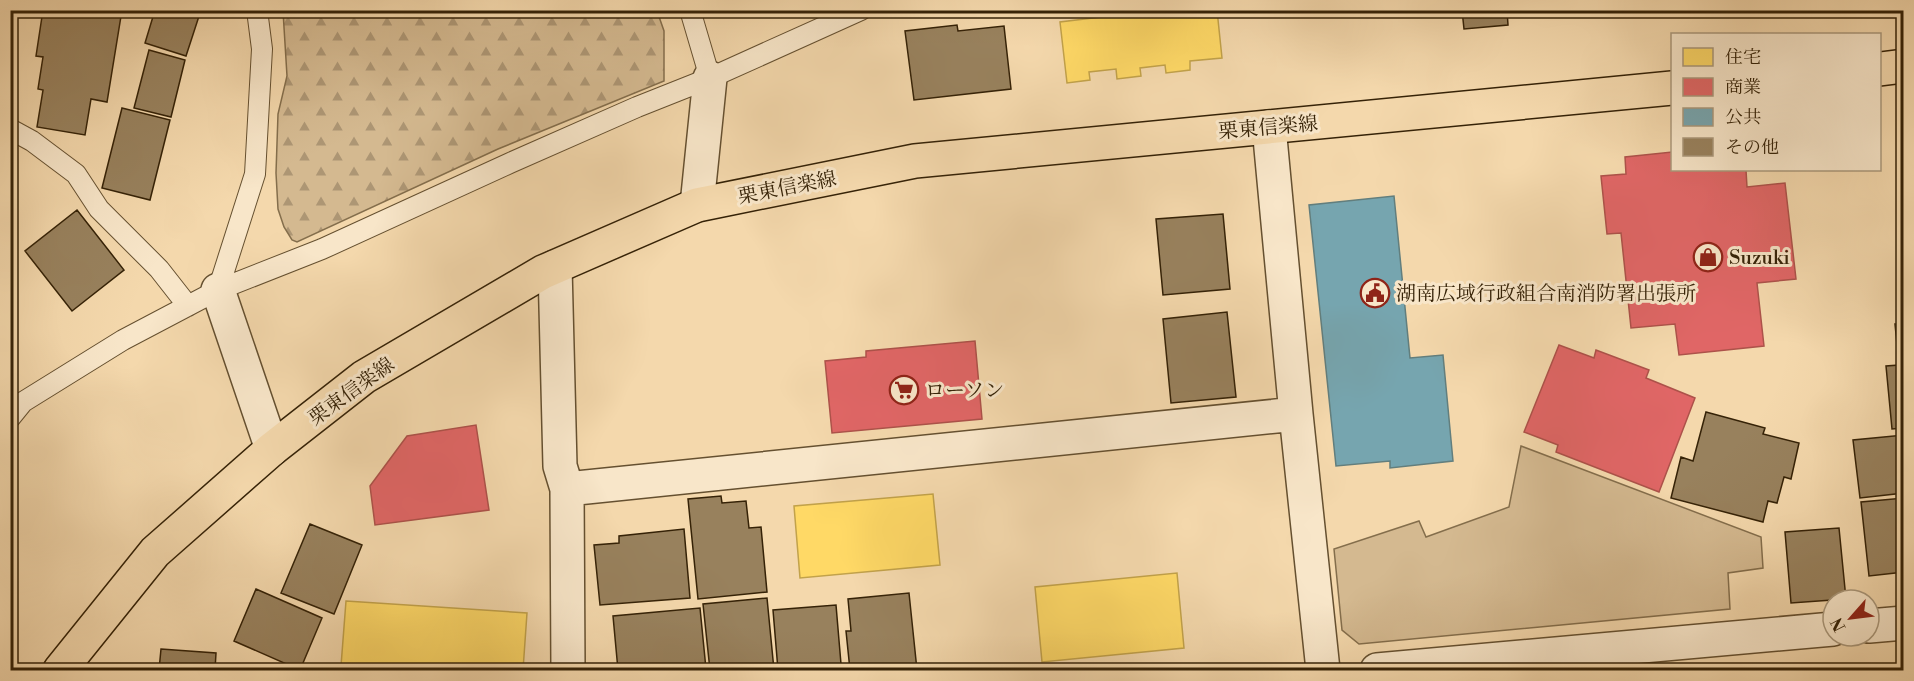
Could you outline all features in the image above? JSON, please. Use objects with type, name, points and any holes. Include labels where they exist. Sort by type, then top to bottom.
[{"type":"main road","points":[[1881,69],[1904,66]]},
{"type":"main road","name":"栗東信楽線","points":[[60,670],[154,552],[272,449],[364,377],[543,272],[698,205],[915,161],[1671,88]]},
{"type":"street","points":[[698,205],[710,78]]},
{"type":"street","points":[[1269,126],[1323,670]]},
{"type":"street","points":[[555,267],[560,466],[567,489],[568,670]]},
{"type":"street","points":[[218,290],[272,449]]},
{"type":"street","points":[[567,489],[1296,414]]},
{"type":"street","points":[[1881,625],[1904,622]]},
{"type":"street","points":[[1377,670],[1821,630]]},
{"type":"lane","points":[[218,290],[255,174],[261,49],[257,10]]},
{"type":"lane","points":[[690,10],[710,78]]},
{"type":"lane","points":[[10,418],[23,402],[123,340],[218,290],[322,249],[605,121],[710,78],[861,10]]},
{"type":"lane","points":[[10,129],[32,141],[76,174],[99,209],[159,270],[188,306]]},
{"type":"green space","points":[[283,11],[657,11],[664,31],[664,81],[498,149],[297,242],[292,240],[284,227],[278,209],[276,173],[278,114],[287,76]]},
{"type":"green space","points":[[1521,446],[1761,537],[1763,568],[1728,573],[1730,609],[1359,644],[1342,630],[1334,549],[1419,521],[1426,537],[1509,507]]},
{"type":"building: 住宅","points":[[1159,10],[1217,10],[1222,58],[1190,61],[1190,70],[1166,73],[1165,65],[1140,68],[1141,76],[1117,79],[1116,69],[1089,72],[1090,80],[1067,83],[1060,22]]},
{"type":"building: 住宅","points":[[933,494],[940,565],[800,578],[794,506]]},
{"type":"building: 住宅","points":[[1177,573],[1184,648],[1042,662],[1035,587]]},
{"type":"building: 住宅","points":[[346,601],[527,613],[523,670],[404,670],[341,666]]},
{"type":"building: 商業","name":"Suzuki","points":[[1671,152],[1671,171],[1746,171],[1747,187],[1785,183],[1796,279],[1757,283],[1764,346],[1679,355],[1675,324],[1631,328],[1621,233],[1607,234],[1601,176],[1626,174],[1625,157]]},
{"type":"building: 商業","name":"ローソン","points":[[975,341],[982,419],[832,433],[825,361],[866,357],[866,351]]},
{"type":"building: 商業","points":[[1559,345],[1594,358],[1596,350],[1649,370],[1646,378],[1695,398],[1659,492],[1556,452],[1558,445],[1524,432]]},
{"type":"building: 商業","points":[[476,425],[489,510],[375,525],[370,486],[407,436]]},
{"type":"building: 公共","points":[[1394,196],[1410,358],[1443,355],[1453,461],[1390,468],[1390,461],[1336,466],[1309,205]]},
{"type":"building: その他","points":[[43,10],[122,10],[107,102],[91,99],[85,135],[37,127],[43,90],[38,89],[43,57],[36,56]]},
{"type":"building: その他","points":[[155,10],[201,10],[186,56],[145,43]]},
{"type":"building: その他","points":[[1462,10],[1507,10],[1508,25],[1464,29]]},
{"type":"building: その他","points":[[957,25],[958,31],[1004,26],[1011,89],[914,100],[905,31]]},
{"type":"building: その他","points":[[149,50],[185,60],[171,117],[134,108]]},
{"type":"building: その他","points":[[122,108],[170,120],[150,200],[102,188]]},
{"type":"building: その他","points":[[77,210],[124,270],[72,311],[25,251]]},
{"type":"building: その他","points":[[1223,214],[1230,289],[1163,295],[1156,219]]},
{"type":"building: その他","points":[[1227,312],[1236,397],[1171,403],[1163,319]]},
{"type":"building: その他","points":[[1895,324],[1904,324],[1904,428],[1892,429],[1886,366],[1899,365]]},
{"type":"building: その他","points":[[1706,412],[1765,428],[1763,434],[1799,443],[1791,479],[1784,477],[1777,503],[1768,501],[1763,522],[1671,498],[1681,457],[1693,461]]},
{"type":"building: その他","points":[[1904,435],[1904,493],[1860,498],[1853,440]]},
{"type":"building: その他","points":[[721,496],[722,503],[746,501],[749,528],[761,527],[767,592],[698,599],[688,499]]},
{"type":"building: その他","points":[[1904,498],[1904,572],[1869,576],[1861,502]]},
{"type":"building: その他","points":[[310,524],[362,545],[334,614],[281,593]]},
{"type":"building: その他","points":[[1839,528],[1845,588],[1821,588],[1821,601],[1791,603],[1785,532]]},
{"type":"building: その他","points":[[684,529],[690,598],[600,605],[594,545],[619,543],[619,536]]},
{"type":"building: その他","points":[[256,589],[322,618],[300,670],[234,641]]},
{"type":"building: その他","points":[[909,593],[917,670],[850,670],[846,631],[851,631],[848,599]]},
{"type":"building: その他","points":[[767,598],[774,670],[710,670],[703,604]]},
{"type":"building: その他","points":[[836,605],[841,664],[810,667],[811,670],[778,670],[773,610]]},
{"type":"building: その他","points":[[700,608],[706,669],[618,670],[613,616]]},
{"type":"building: その他","points":[[161,649],[216,653],[215,670],[159,670]]},
{"type":"building: その他","points":[[231,664],[280,668],[280,670],[230,670]]},
{"type":"building: その他","points":[[1904,668],[1904,670],[1886,669]]},
{"type":"place","name":"Suzuki","points":[[1708,257]]},
{"type":"place","name":"湖南広域行政組合南消防署出張所","points":[[1375,293]]},
{"type":"place","name":"ローソン","points":[[904,390]]}]
